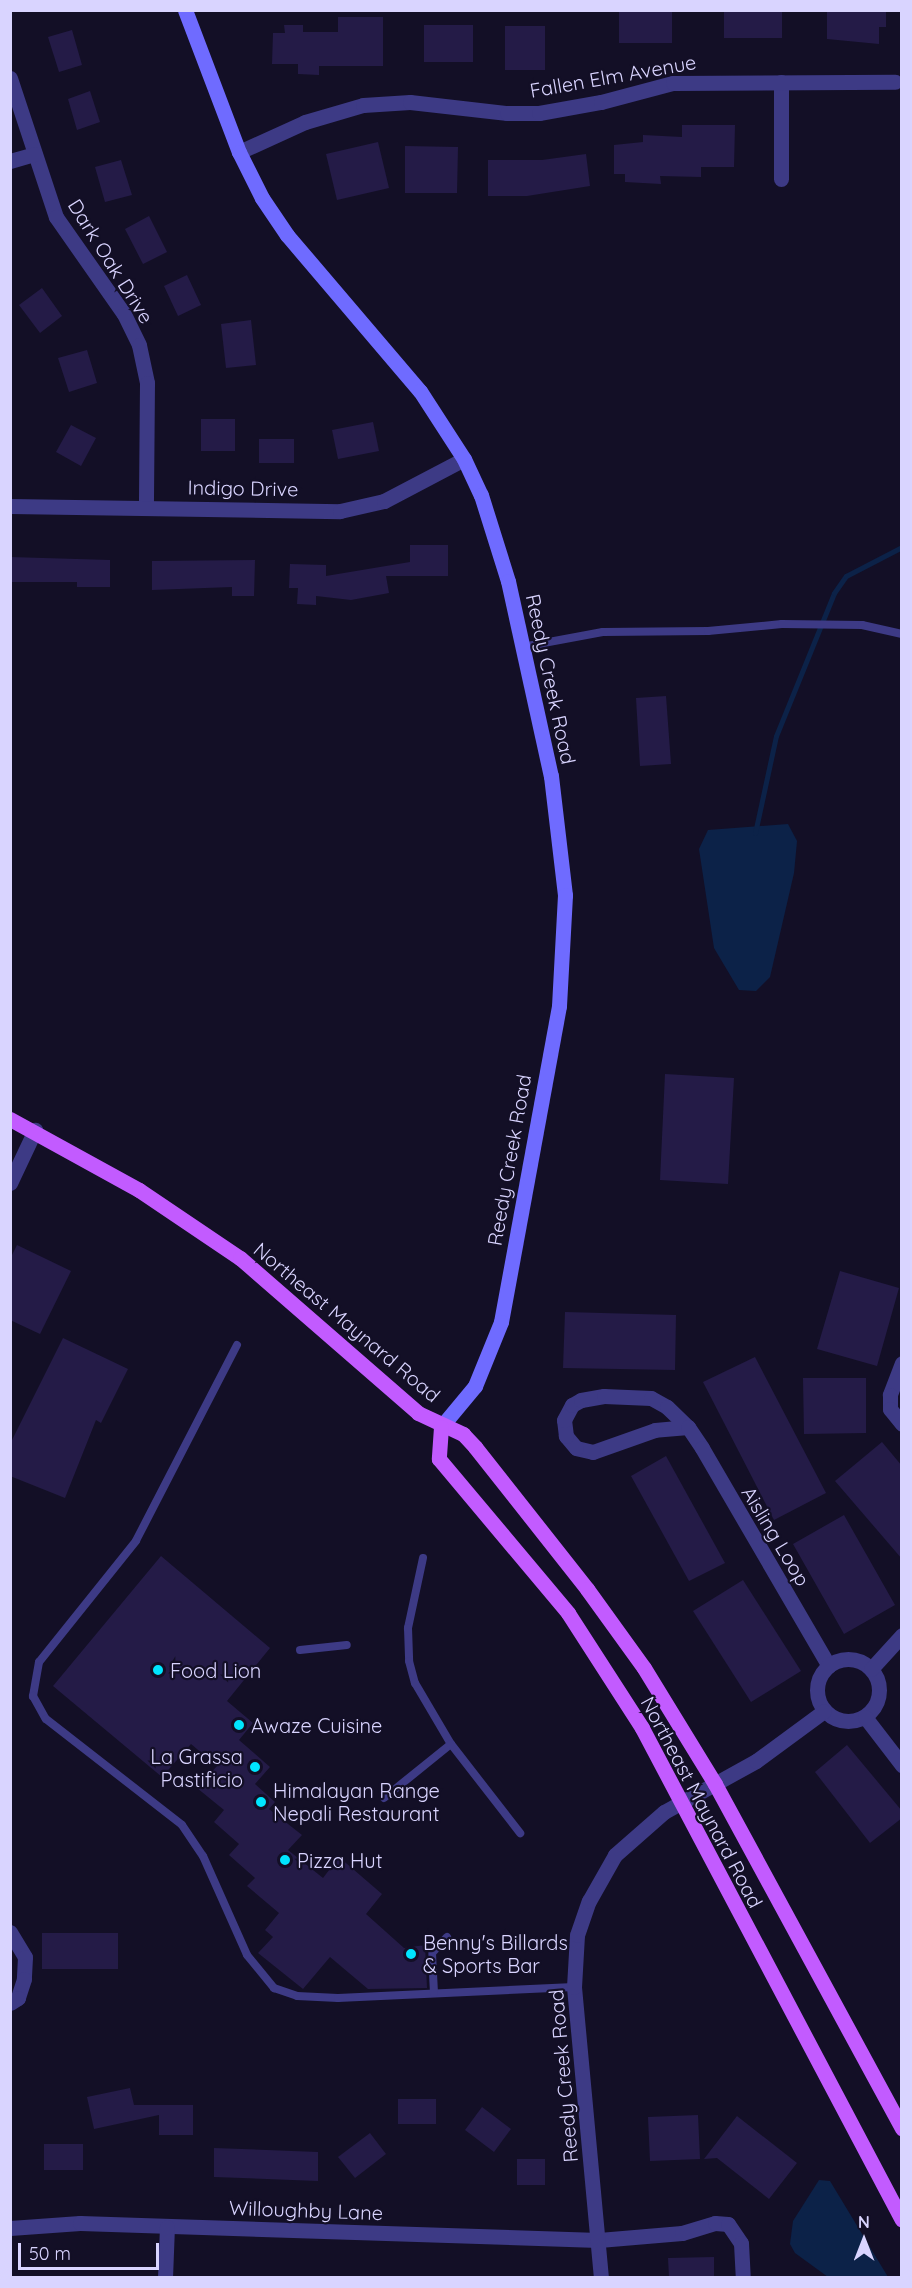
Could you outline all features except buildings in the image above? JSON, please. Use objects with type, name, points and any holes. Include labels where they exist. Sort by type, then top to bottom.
[{"type":"main road","name":"Northeast Maynard Road","points":[[10,1119],[35,1130],[138,1190],[240,1258],[418,1413],[441,1427],[463,1434],[475,1447],[587,1589],[644,1668],[715,1784],[902,2128]]},
{"type":"main road","name":"Northeast Maynard Road","points":[[441,1427],[439,1459],[568,1613],[642,1728],[902,2220]]},
{"type":"street","name":"Reedy Creek Road","points":[[185,10],[239,152],[287,235],[420,391],[464,459],[497,542],[551,776],[562,857],[564,928],[559,1006],[501,1322],[476,1386],[441,1427]]},
{"type":"street","name":"Dark Oak Drive","points":[[10,78],[56,217],[124,314],[139,345],[147,383],[146,508]]},
{"type":"street","points":[[781,82],[781,179]]},
{"type":"street","name":"Fallen Elm Avenue","points":[[239,152],[305,122],[363,105],[426,103],[507,113],[539,113],[601,102],[673,83],[895,82]]},
{"type":"street","points":[[10,161],[34,154]]},
{"type":"street","name":"Indigo Drive","points":[[10,506],[340,511],[384,501],[464,459]]},
{"type":"street","points":[[10,1183],[35,1130]]},
{"type":"street","points":[[902,1363],[890,1395],[890,1409],[902,1424]]},
{"type":"street","name":"Aisling Loop","points":[[688,1427],[655,1430],[593,1452],[576,1448],[566,1436],[564,1420],[572,1406],[581,1400],[604,1396],[651,1398],[688,1427],[829,1666]]},
{"type":"street","points":[[871,1670],[902,1635]]},
{"type":"street","points":[[846,1659],[871,1670],[879,1689],[878,1700],[865,1717],[848,1722],[824,1711],[816,1692],[822,1673],[829,1666],[846,1659]]},
{"type":"street","name":"Reedy Creek Road","points":[[601,2277],[600,2240],[574,1987],[577,1935],[589,1901],[615,1855],[680,1801],[756,1761],[824,1711]]},
{"type":"street","points":[[865,1717],[902,1765]]},
{"type":"street","points":[[10,1932],[25,1957],[25,1968],[18,1998],[10,2003]]},
{"type":"street","name":"Willoughby Lane","points":[[10,2228],[80,2223],[600,2240],[674,2234],[704,2224],[728,2224],[741,2243],[743,2277]]},
{"type":"street","points":[[165,2277],[167,2227]]},
{"type":"lane","points":[[522,647],[603,632],[708,631],[782,624],[862,626],[902,634]]},
{"type":"lane","points":[[237,1345],[136,1540],[39,1662],[33,1696],[46,1719],[182,1825],[203,1857],[247,1955],[274,1988],[297,1996],[338,1998],[574,1987]]},
{"type":"lane","points":[[423,1558],[408,1628],[409,1661],[415,1683],[451,1744],[520,1833]]},
{"type":"lane","points":[[300,1650],[347,1645]]},
{"type":"lane","points":[[384,1798],[451,1744]]},
{"type":"lane","points":[[434,1993],[432,1953],[447,1937]]},
{"type":"water","points":[[788,824],[797,841],[794,873],[770,977],[756,991],[739,990],[714,948],[699,849],[708,830]]},
{"type":"water","points":[[819,2180],[830,2181],[888,2277],[828,2277],[795,2253],[790,2244],[793,2221]]},
{"type":"waterway","points":[[755,833],[776,736],[834,593],[846,576],[902,547]]},
{"type":"place","name":"Food Lion","points":[[158,1670]]},
{"type":"place","name":"Awaze Cuisine","points":[[239,1725]]},
{"type":"place","name":"La Grassa Pastificio","points":[[255,1767]]},
{"type":"place","name":"Himalayan Range Nepali Restaurant","points":[[261,1802]]},
{"type":"place","name":"Pizza Hut","points":[[285,1860]]},
{"type":"place","name":"Benny's Billards & Sports Bar","points":[[411,1954]]}]
